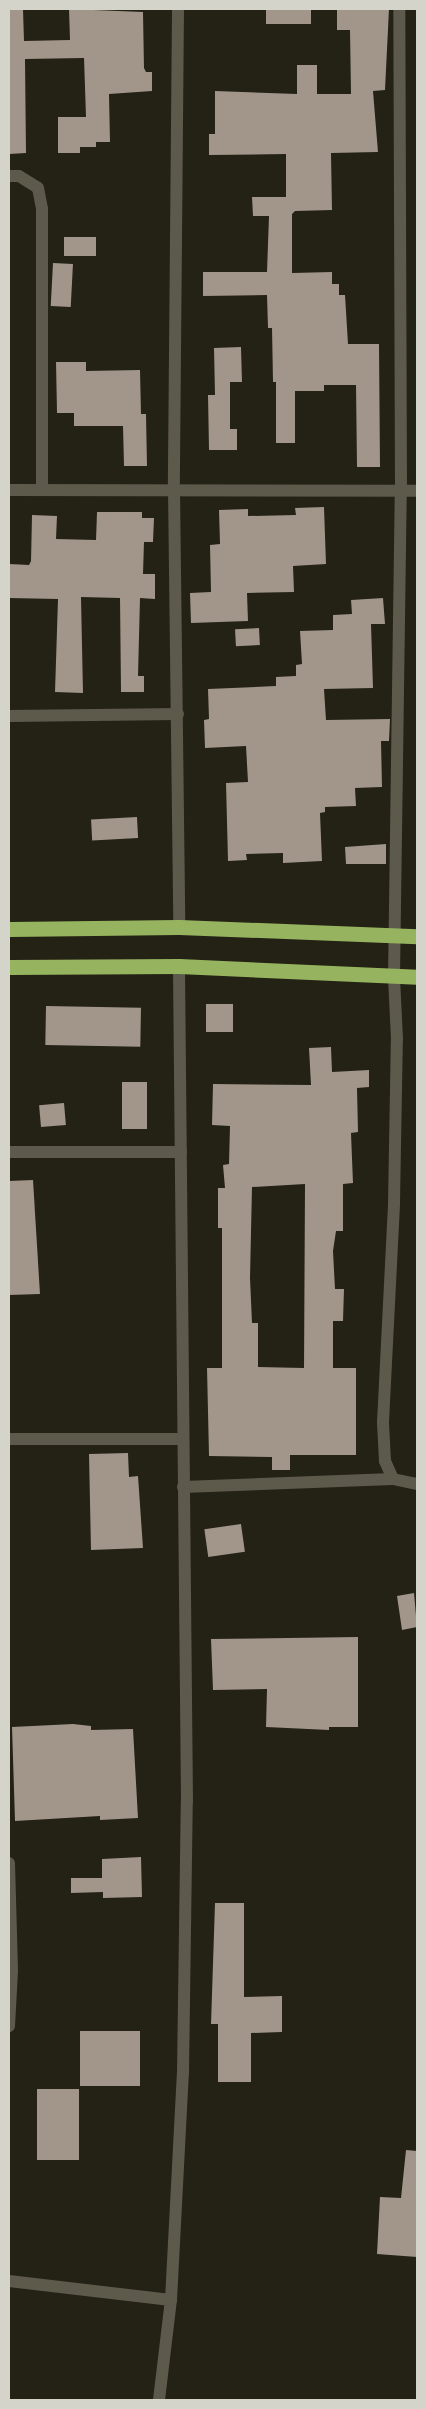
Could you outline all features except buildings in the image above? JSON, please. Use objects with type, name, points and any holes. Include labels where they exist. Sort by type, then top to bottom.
[{"type":"highway","points":[[9,929],[179,927],[417,936]]},
{"type":"highway","points":[[9,967],[179,966],[417,977]]},
{"type":"street","points":[[178,9],[174,489],[179,927]]},
{"type":"street","points":[[394,1479],[385,1461],[383,1422],[394,1203],[397,1039],[394,977],[401,491],[399,9]]},
{"type":"street","points":[[9,176],[20,176],[38,188],[42,209],[42,490]]},
{"type":"street","points":[[9,490],[417,491]]},
{"type":"street","points":[[9,716],[178,714]]},
{"type":"street","points":[[159,2400],[171,2300],[183,2073],[187,1802],[179,966]]},
{"type":"street","points":[[9,1152],[181,1152]]},
{"type":"street","points":[[9,1439],[183,1439]]},
{"type":"street","points":[[184,1486],[394,1479],[417,1484]]},
{"type":"street","points":[[9,1863],[12,1972],[9,2026]]},
{"type":"street","points":[[9,2281],[171,2300]]}]
